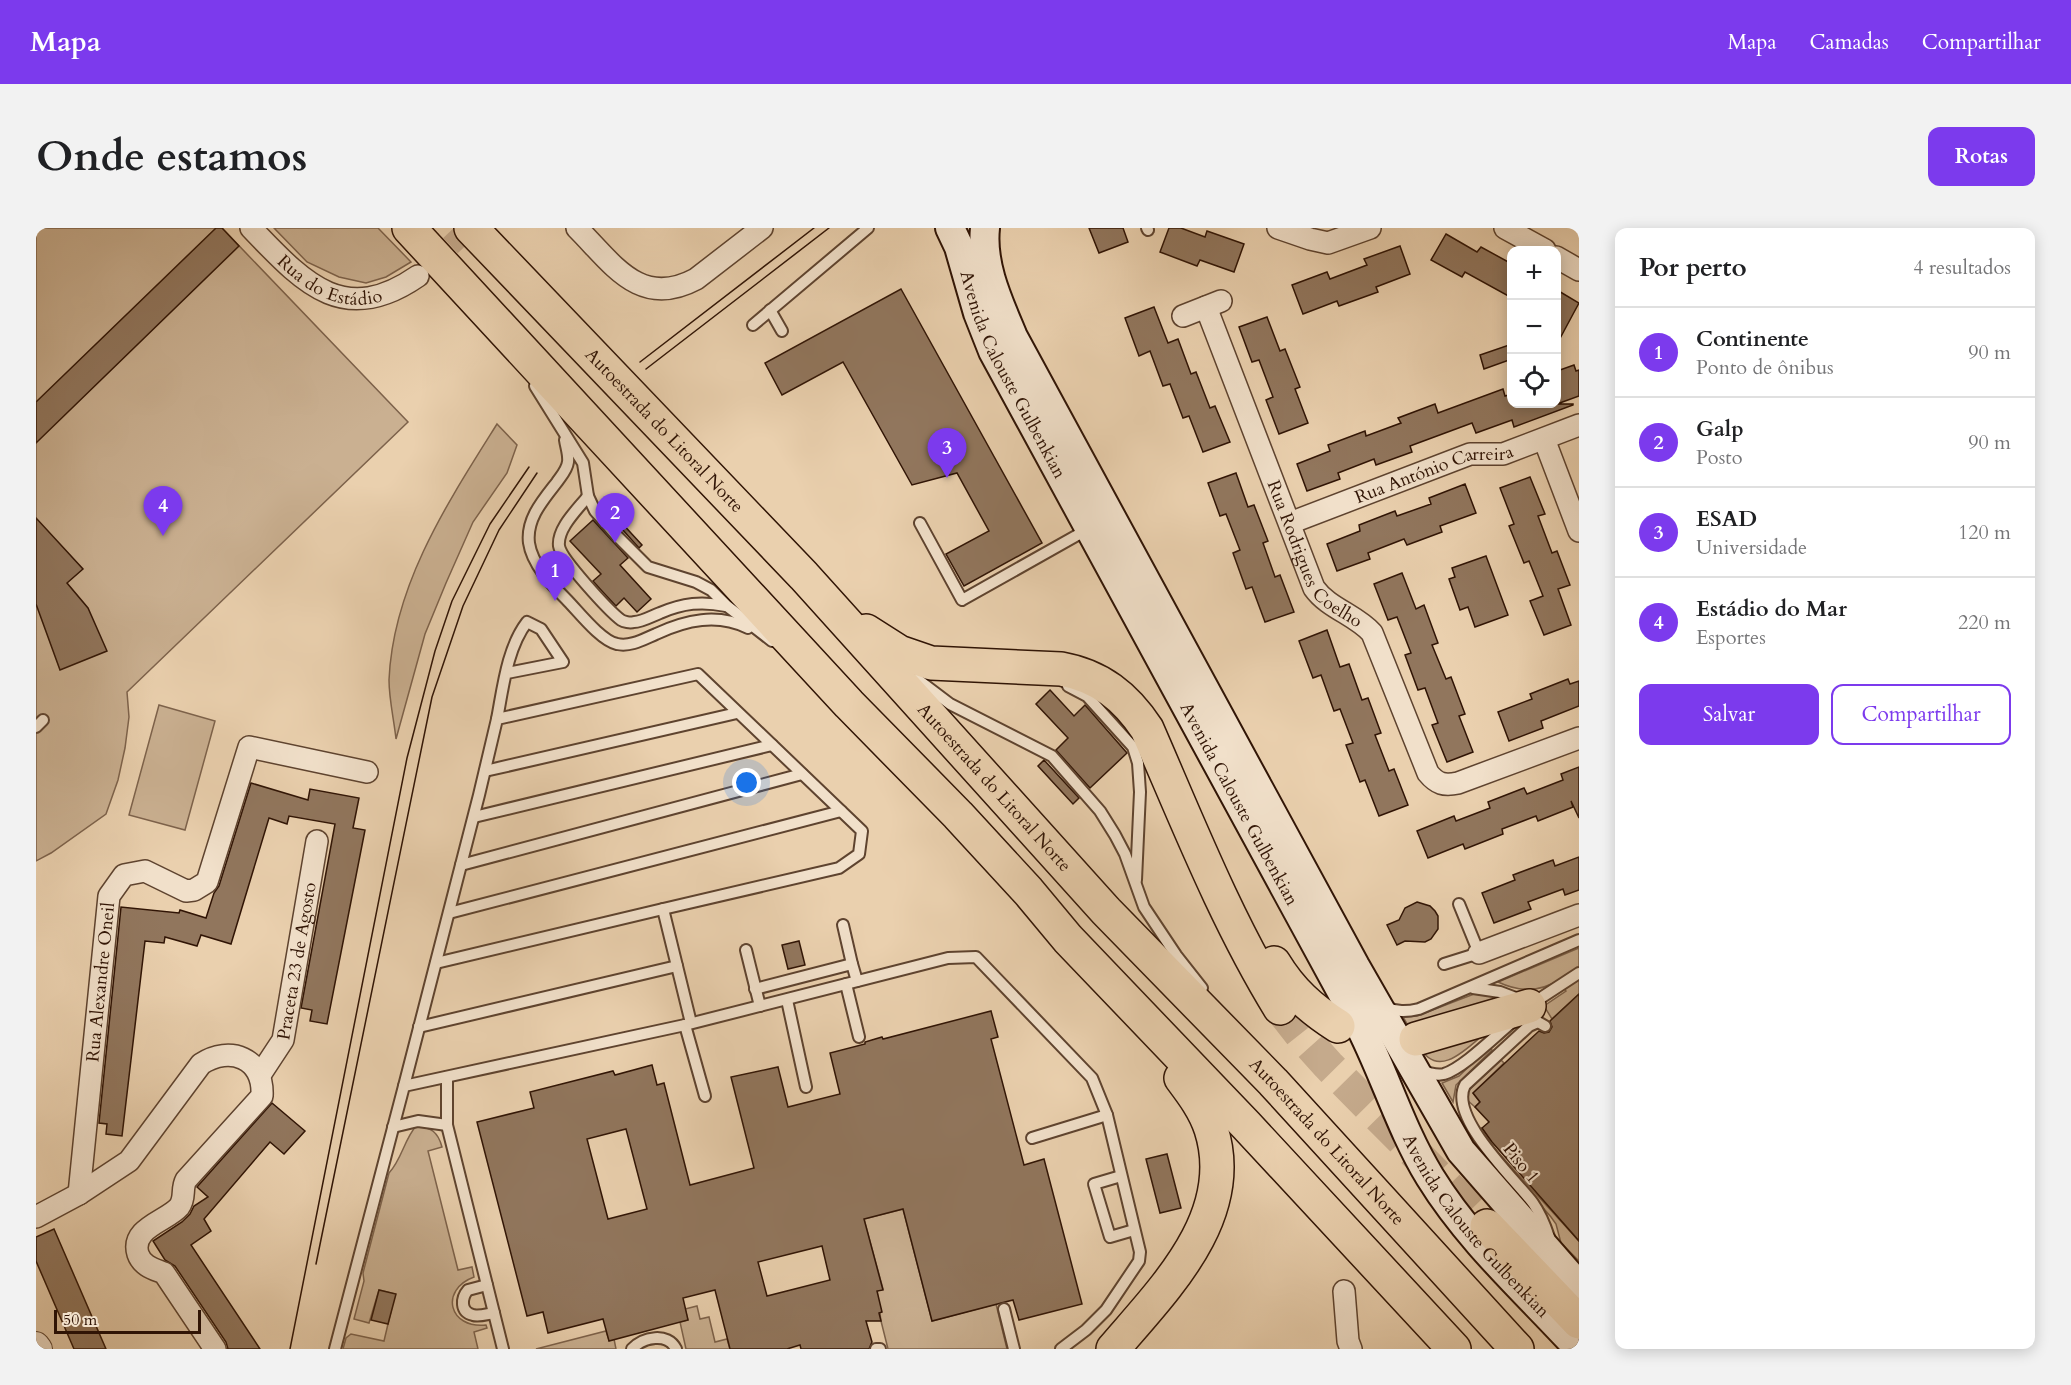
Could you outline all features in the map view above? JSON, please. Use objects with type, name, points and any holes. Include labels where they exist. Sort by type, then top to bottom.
[{"type":"highway","points":[[409,228],[849,704],[958,815],[1028,891],[1182,1078],[1201,1106],[1211,1128],[1216,1150],[1216,1179],[1211,1209],[1190,1254],[1113,1349]]},
{"type":"highway","name":"Autoestrada do Litoral Norte","points":[[471,228],[804,576],[1106,910],[1272,1082],[1517,1349]]},
{"type":"highway","points":[[804,576],[866,630],[899,652],[931,663],[1061,669],[1077,672],[1100,682],[1120,695],[1136,711],[1147,729],[1203,860],[1260,976],[1280,1008]]},
{"type":"highway","points":[[1170,779],[1200,828],[1281,974],[1299,997],[1316,1012],[1338,1026]]},
{"type":"highway","points":[[1068,939],[1246,1125],[1454,1349]]},
{"type":"highway","points":[[1414,1052],[1535,1010]]},
{"type":"highway","points":[[1487,1226],[1579,1322]]},
{"type":"main road","name":"Avenida Calouste Gulbenkian","points":[[950,228],[959,247],[978,313],[993,351],[1357,1020],[1410,1140],[1430,1177],[1453,1212],[1479,1243],[1579,1348]]},
{"type":"main road","name":"Avenida Calouste Gulbenkian","points":[[985,228],[984,250],[989,271],[1013,337],[1340,939],[1377,1003],[1414,1052],[1468,1161],[1579,1286]]},
{"type":"street","name":"Rua do Estádio","points":[[251,228],[298,276],[327,292],[344,298],[374,298],[390,293],[418,276]]},
{"type":"street","points":[[577,228],[628,279],[645,287],[659,289],[686,285],[762,228]]},
{"type":"street","points":[[1278,228],[1310,240],[1328,243],[1370,228]]},
{"type":"street","points":[[1505,228],[1538,246]]},
{"type":"street","points":[[1561,259],[1579,270]]},
{"type":"street","name":"Rua Rodrigues Coelho","points":[[1183,316],[1214,304],[1290,523],[1318,594],[1364,624],[1372,633],[1428,773],[1436,781],[1447,785],[1458,783],[1579,738]]},
{"type":"street","name":"Rua António Carreira","points":[[1290,523],[1470,454],[1503,453],[1579,425]]},
{"type":"street","points":[[1544,439],[1579,531]]},
{"type":"street","name":"Rua Alexandre Oneil","points":[[79,1194],[109,896],[113,890],[124,875],[145,871],[186,891],[194,890],[207,882],[249,747],[367,772]]},
{"type":"street","name":"Praceta 23 de Agosto","points":[[260,1076],[283,1040],[317,841]]},
{"type":"street","points":[[1479,953],[1579,915]]},
{"type":"street","points":[[36,1217],[79,1194],[129,1161],[201,1064],[219,1056],[244,1058],[254,1065],[260,1076],[262,1096],[186,1180],[183,1185],[184,1199],[178,1208],[145,1231],[137,1245],[143,1263],[164,1273],[215,1349]]},
{"type":"street","points":[[1344,1291],[1348,1341],[1351,1349]]},
{"type":"street","points":[[36,1345],[39,1349]]},
{"type":"lane","points":[[753,325],[867,228]]},
{"type":"lane","points":[[462,286],[516,362]]},
{"type":"lane","points":[[770,310],[782,331]]},
{"type":"lane","points":[[530,380],[583,463],[588,496],[595,511],[648,567],[696,582],[711,590],[761,634],[849,704]]},
{"type":"lane","points":[[563,434],[568,460],[566,469],[538,507],[531,521],[529,533],[533,557],[539,569],[562,596],[605,639],[616,644],[629,644],[683,623],[702,619],[730,621],[761,634]]},
{"type":"lane","points":[[588,496],[567,524],[559,545],[561,554],[622,621],[636,623],[672,608],[692,603],[728,606]]},
{"type":"lane","points":[[920,523],[962,600],[1090,528]]},
{"type":"lane","points":[[335,1349],[474,817],[507,673],[518,634],[527,622],[541,629],[563,662],[507,673]]},
{"type":"lane","points":[[866,630],[902,666],[950,704],[1052,756],[1100,811],[1125,854],[1144,907],[1176,955],[1209,995]]},
{"type":"lane","points":[[902,666],[935,677]]},
{"type":"lane","points":[[436,963],[838,868],[859,854],[862,831],[698,674],[497,719]]},
{"type":"lane","points":[[1054,683],[1072,687],[1087,696],[1133,747],[1138,763],[1140,792],[1136,886]]},
{"type":"lane","points":[[485,771],[737,713]]},
{"type":"lane","points":[[474,817],[772,745]]},
{"type":"lane","points":[[461,865],[802,774]]},
{"type":"lane","points":[[449,913],[841,811]]},
{"type":"lane","points":[[1444,964],[1479,953],[1459,904]]},
{"type":"lane","points":[[663,909],[705,1096]]},
{"type":"lane","points":[[843,926],[857,981]]},
{"type":"lane","points":[[1377,1003],[1396,1011],[1407,1012],[1419,1009],[1579,940]]},
{"type":"lane","points":[[746,950],[760,1006]]},
{"type":"lane","points":[[404,1086],[688,1024],[948,958],[976,957],[1092,1078],[1107,1115],[1140,1252],[1139,1261],[1106,1310],[1086,1330],[1061,1349]]},
{"type":"lane","points":[[755,989],[852,964]]},
{"type":"lane","points":[[419,1027],[677,966]]},
{"type":"lane","points":[[1469,988],[1500,992],[1535,1010],[1579,973]]},
{"type":"lane","points":[[846,984],[859,1037]]},
{"type":"lane","points":[[787,1000],[806,1088]]},
{"type":"lane","name":"Piso 1","points":[[1535,1010],[1538,1022],[1529,1026],[1465,1085],[1461,1102],[1470,1123],[1538,1212],[1558,1263]]},
{"type":"lane","points":[[1220,1011],[1272,1082]]},
{"type":"lane","points":[[447,1077],[447,1125],[503,1349]]},
{"type":"lane","points":[[1032,1138],[1107,1115]]},
{"type":"lane","points":[[393,1126],[418,1121],[447,1125]]},
{"type":"lane","points":[[1121,1176],[1094,1184],[1110,1237],[1134,1230]]},
{"type":"lane","points":[[487,1285],[468,1290],[463,1305],[470,1314],[475,1316],[494,1312]]},
{"type":"lane","points":[[1004,1309],[1014,1349]]},
{"type":"lane","points":[[632,1349],[641,1342],[663,1338],[669,1340],[676,1349]]},
{"type":"shaded area","points":[[36,228],[222,228],[408,422],[127,692],[129,717],[125,748],[118,780],[106,814],[36,861]]},
{"type":"shaded area","points":[[274,228],[378,228],[411,262],[386,277],[366,283],[339,277],[307,262]]},
{"type":"shaded area","points":[[497,424],[517,445],[507,473],[473,522],[425,634],[396,739],[389,680],[393,645],[401,611],[412,578],[442,514]]},
{"type":"shaded area","points":[[159,705],[215,721],[185,830],[129,815]]},
{"type":"shaded area","points":[[1579,948],[1579,994],[1552,1019],[1544,1006],[1566,991],[1559,980],[1537,989],[1514,988],[1498,982]]},
{"type":"shaded area","points":[[1474,994],[1493,996],[1503,1000],[1410,1029],[1403,1017],[1417,1016]]},
{"type":"shaded area","points":[[1491,1028],[1464,1051],[1445,1061],[1435,1061],[1427,1056],[1419,1045]]},
{"type":"shaded area","points":[[1489,1047],[1492,1050],[1456,1085],[1453,1102],[1442,1083],[1459,1076]]},
{"type":"shaded area","points":[[1501,1060],[1504,1063],[1473,1093],[1480,1102],[1475,1107],[1466,1099],[1466,1093]]},
{"type":"shaded area","points":[[416,1126],[433,1131],[442,1147],[428,1151],[458,1270],[472,1267],[474,1277],[463,1283],[456,1291],[453,1307],[464,1321],[473,1325],[486,1325],[487,1328],[474,1332],[478,1349],[343,1349],[346,1338],[351,1334],[384,1341],[395,1294],[379,1290],[369,1323],[354,1319],[364,1281],[363,1273],[389,1173]]},
{"type":"shaded area","points":[[1482,1128],[1494,1148],[1579,1241],[1579,1261],[1561,1243],[1556,1224],[1551,1217],[1492,1149],[1480,1129]]},
{"type":"shaded area","points":[[903,1209],[932,1321],[996,1304],[1007,1349],[888,1349],[877,1291],[883,1289],[864,1219]]},
{"type":"shaded area","points":[[697,1306],[700,1319],[709,1317],[715,1342],[727,1339],[730,1349],[686,1349],[680,1322],[688,1320],[685,1309]]},
{"type":"shaded area","points":[[606,1331],[609,1340],[614,1339],[616,1349],[536,1349]]},
{"type":"building","points":[[216,228],[222,228],[239,246],[36,443],[36,402]]},
{"type":"building","points":[[1089,228],[1123,228],[1128,242],[1099,253]]},
{"type":"building","points":[[1169,228],[1181,228],[1205,237],[1207,231],[1244,244],[1234,272],[1200,260],[1197,266],[1160,252]]},
{"type":"building","points":[[1446,234],[1477,252],[1481,247],[1507,261],[1507,295],[1465,272],[1462,277],[1431,260]]},
{"type":"building","points":[[1400,246],[1410,274],[1376,287],[1378,292],[1339,306],[1337,301],[1303,314],[1292,285],[1327,272],[1330,279],[1367,265],[1364,259]]},
{"type":"building","points":[[901,289],[1042,543],[964,586],[946,554],[989,531],[957,473],[912,485],[843,362],[782,395],[765,363]]},
{"type":"building","points":[[1561,292],[1579,303],[1561,337]]},
{"type":"building","points":[[1154,307],[1168,343],[1178,339],[1191,374],[1196,372],[1210,408],[1215,406],[1230,442],[1203,452],[1189,416],[1183,418],[1170,384],[1163,386],[1150,351],[1139,356],[1125,318]]},
{"type":"building","points":[[1267,317],[1280,351],[1285,349],[1300,387],[1295,389],[1308,423],[1279,434],[1266,400],[1273,397],[1259,360],[1252,362],[1239,327]]},
{"type":"building","points":[[1507,346],[1507,361],[1484,369],[1480,355]]},
{"type":"building","points":[[1574,365],[1576,371],[1579,370],[1579,396],[1561,403],[1561,370]]},
{"type":"building","points":[[1503,389],[1505,396],[1507,395],[1507,408],[1561,408],[1561,404],[1573,405],[1514,427],[1512,420],[1476,433],[1472,423],[1410,446],[1412,452],[1376,465],[1374,459],[1338,473],[1340,479],[1307,491],[1297,464],[1330,451],[1328,445],[1365,431],[1366,436],[1401,423],[1398,418],[1435,404],[1438,413]]},
{"type":"building","points":[[1236,473],[1248,507],[1254,505],[1268,541],[1263,543],[1275,577],[1280,575],[1294,612],[1265,622],[1252,587],[1246,589],[1233,553],[1240,550],[1226,514],[1220,516],[1208,483]]},
{"type":"building","points":[[1530,477],[1545,514],[1538,516],[1552,553],[1557,551],[1570,585],[1558,589],[1571,625],[1544,635],[1530,601],[1543,596],[1529,561],[1524,563],[1509,526],[1514,524],[1500,488]]},
{"type":"building","points":[[1465,484],[1476,513],[1440,526],[1442,532],[1407,545],[1404,539],[1368,553],[1370,559],[1337,571],[1327,544],[1360,531],[1359,525],[1395,511],[1397,516],[1431,504],[1429,498]]},
{"type":"building","points":[[607,507],[642,545],[639,548],[604,509]]},
{"type":"building","points":[[36,518],[83,569],[67,583],[88,608],[107,651],[60,670],[36,604]]},
{"type":"building","points":[[593,520],[628,558],[620,565],[651,599],[637,612],[624,598],[616,606],[593,581],[601,574],[570,541]]},
{"type":"building","points":[[1486,556],[1508,615],[1475,627],[1468,607],[1460,610],[1449,579],[1455,577],[1452,568]]},
{"type":"building","points":[[1402,573],[1416,609],[1424,605],[1438,643],[1432,645],[1446,679],[1451,677],[1465,714],[1459,716],[1473,752],[1447,762],[1432,725],[1438,723],[1425,688],[1418,690],[1405,655],[1411,653],[1397,617],[1388,620],[1374,584]]},
{"type":"building","points":[[1327,630],[1340,667],[1349,664],[1362,700],[1368,698],[1381,733],[1375,735],[1389,771],[1394,769],[1408,805],[1379,816],[1365,780],[1360,782],[1346,745],[1353,743],[1340,709],[1334,711],[1321,675],[1313,678],[1299,641]]},
{"type":"building","points":[[1568,679],[1570,684],[1579,681],[1579,706],[1541,721],[1543,728],[1509,741],[1498,712],[1532,699],[1530,694]]},
{"type":"building","points":[[1050,690],[1074,716],[1085,705],[1127,753],[1090,788],[1056,750],[1068,738],[1036,704]]},
{"type":"building","points":[[1044,760],[1079,798],[1073,804],[1038,766]]},
{"type":"building","points":[[1579,767],[1579,818],[1571,801],[1573,807],[1538,821],[1536,816],[1502,829],[1503,834],[1465,849],[1463,844],[1428,858],[1417,831],[1454,816],[1456,821],[1490,808],[1488,802],[1524,788],[1527,794],[1563,780],[1561,774]]},
{"type":"building","points":[[251,783],[308,800],[310,789],[359,798],[353,828],[365,830],[327,1024],[310,1021],[312,1010],[301,1008],[335,824],[289,816],[287,824],[269,818],[231,944],[201,935],[197,946],[165,937],[164,943],[145,941],[122,1136],[106,1134],[107,1124],[99,1123],[121,907],[179,913],[180,910],[206,918],[214,893],[219,886]]},
{"type":"building","points":[[1579,857],[1579,890],[1565,895],[1563,889],[1528,902],[1531,909],[1494,923],[1482,893],[1515,880],[1513,875],[1553,860],[1555,866]]},
{"type":"building","points":[[1417,902],[1430,906],[1435,911],[1438,916],[1438,929],[1431,939],[1425,942],[1405,941],[1397,945],[1387,925],[1399,920],[1405,908]]},
{"type":"building","points":[[799,941],[805,965],[788,969],[782,945]]},
{"type":"building","points":[[1579,994],[1579,1241],[1492,1142],[1482,1128],[1489,1122],[1475,1107],[1480,1102],[1473,1093],[1539,1031],[1549,1032],[1552,1027],[1550,1021]]},
{"type":"building","points":[[991,1011],[998,1037],[991,1039],[1024,1165],[1044,1159],[1082,1304],[1019,1320],[1013,1300],[932,1321],[903,1209],[864,1219],[883,1290],[877,1291],[882,1312],[879,1313],[881,1321],[866,1321],[872,1342],[869,1349],[801,1349],[800,1345],[787,1349],[730,1349],[715,1290],[683,1298],[688,1320],[609,1341],[603,1319],[548,1333],[543,1312],[527,1316],[477,1122],[534,1108],[530,1092],[613,1071],[615,1075],[652,1065],[657,1085],[664,1083],[690,1185],[754,1168],[731,1077],[778,1067],[788,1107],[840,1094],[830,1053],[882,1037],[883,1039]],"holes":[[[626,1129],[647,1209],[608,1219],[587,1139]],[[822,1246],[830,1280],[767,1296],[758,1262]]]},
{"type":"building","points":[[272,1103],[305,1131],[284,1154],[270,1142],[204,1219],[211,1231],[191,1245],[260,1349],[228,1349],[226,1342],[175,1266],[165,1260],[153,1241],[182,1222],[194,1206],[208,1197],[197,1187]]},
{"type":"building","points":[[1167,1154],[1181,1208],[1160,1213],[1146,1159]]},
{"type":"building","points":[[54,1229],[106,1349],[74,1349],[36,1261],[36,1237]]},
{"type":"building","points":[[379,1290],[396,1294],[388,1324],[371,1320]]},
{"type":"tunnel","points":[[428,267],[469,228]]},
{"type":"tunnel","points":[[1280,1008],[1328,1065],[1487,1226]]},
{"type":"tram line","points":[[640,362],[814,228]]},
{"type":"tram line","points":[[646,369],[829,228]]},
{"type":"tram line","points":[[290,1349],[407,758],[435,651],[452,601],[490,524],[529,467]]},
{"type":"tram line","points":[[316,1264],[432,697],[463,606],[499,530],[537,473]]},
{"type":"place","name":"ESAD","points":[[947,478]]},
{"type":"place","name":"Estádio do Mar","points":[[163,536]]},
{"type":"place","name":"Galp","points":[[615,543]]},
{"type":"place","name":"Continente","points":[[555,601]]}]
